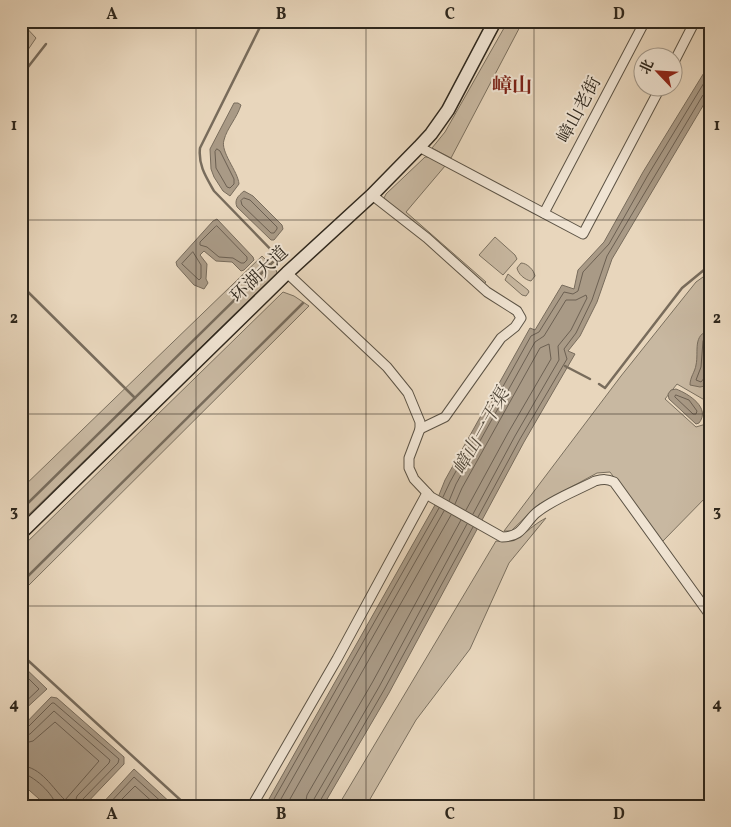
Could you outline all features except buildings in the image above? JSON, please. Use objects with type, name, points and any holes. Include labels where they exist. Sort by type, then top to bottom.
[{"type":"main road","name":"环湖大道","points":[[21,533],[287,273],[372,195],[419,147],[448,110],[495,21]]},
{"type":"street","name":"嶂山老街","points":[[544,213],[645,21]]},
{"type":"street","points":[[681,48],[695,21]]},
{"type":"street","points":[[419,147],[583,234],[655,98]]},
{"type":"street","points":[[372,195],[427,238],[487,292],[517,310],[521,318],[515,327],[501,338],[445,417],[420,429]]},
{"type":"street","points":[[287,273],[398,380],[408,393],[416,412],[420,429],[409,458],[409,468],[414,478],[429,495],[502,537],[512,537],[518,534],[535,514],[545,506],[595,481],[603,479],[614,482],[710,614]]},
{"type":"street","points":[[252,806],[429,495]]},
{"type":"shaded area","points":[[508,21],[523,21],[451,158],[432,148],[445,132]]},
{"type":"shaded area","points":[[21,22],[36,38],[21,60]]},
{"type":"shaded area","points":[[425,157],[429,157],[445,166],[406,212],[486,282],[483,285],[384,198]]},
{"type":"shaded area","points":[[495,237],[517,259],[503,275],[479,255]]},
{"type":"shaded area","points":[[262,256],[277,273],[21,522],[21,489]]},
{"type":"shaded area","points":[[521,263],[533,271],[535,276],[531,281],[524,278],[519,272],[517,268]]},
{"type":"shaded area","points":[[710,272],[710,399],[708,402],[677,384],[665,399],[696,427],[706,424],[710,425],[710,493],[662,542],[610,472],[597,473],[538,505],[511,531],[504,531],[621,376],[696,282]]},
{"type":"shaded area","points":[[508,274],[528,290],[529,292],[526,296],[522,295],[505,280]]},
{"type":"shaded area","points":[[283,292],[294,296],[309,306],[21,593],[21,548]]},
{"type":"shaded area","points":[[546,518],[509,563],[470,649],[416,720],[366,806],[338,806],[496,541],[518,538]]},
{"type":"water","name":"嶂山一干渠","points":[[710,63],[710,94],[612,259],[597,302],[580,336],[568,351],[575,354],[524,442],[389,693],[323,806],[265,806],[435,505],[445,480],[530,328],[535,330],[562,285],[574,289],[578,270],[604,242],[643,172]]},
{"type":"water","points":[[234,103],[241,105],[225,136],[223,145],[239,184],[230,196],[223,191],[214,177],[211,169],[210,149]]},
{"type":"water","points":[[244,191],[253,196],[282,225],[283,229],[274,240],[271,240],[237,207],[237,198]]},
{"type":"water","points":[[217,219],[254,260],[241,271],[232,262],[216,261],[204,251],[200,255],[207,264],[206,279],[208,283],[204,289],[194,285],[177,266],[176,262],[213,221]]},
{"type":"water","points":[[710,330],[710,378],[705,386],[690,385],[696,365],[698,340],[704,332]]},
{"type":"water","points":[[676,389],[687,394],[697,402],[702,412],[699,423],[696,424],[669,399],[668,394],[671,390]]},
{"type":"water","points":[[21,664],[47,689],[21,713]]},
{"type":"water","points":[[51,697],[57,698],[124,757],[124,764],[84,806],[47,806],[21,783],[21,728]]},
{"type":"water","points":[[134,769],[174,806],[100,806]]},
{"type":"waterway","points":[[204,21],[207,26]]},
{"type":"waterway","points":[[21,510],[278,257],[214,191],[203,171],[200,160],[200,148],[263,21]]},
{"type":"waterway","points":[[21,76],[46,44]]},
{"type":"waterway","points":[[599,384],[605,388],[682,288],[710,265]]},
{"type":"waterway","points":[[21,285],[135,398]]},
{"type":"waterway","points":[[21,583],[303,303]]},
{"type":"waterway","points":[[565,366],[590,379]]},
{"type":"waterway","points":[[21,654],[187,806]]},
{"type":"waterway","points":[[21,794],[35,806]]},
{"type":"district","name":"嶂山","points":[[512,87]]}]
